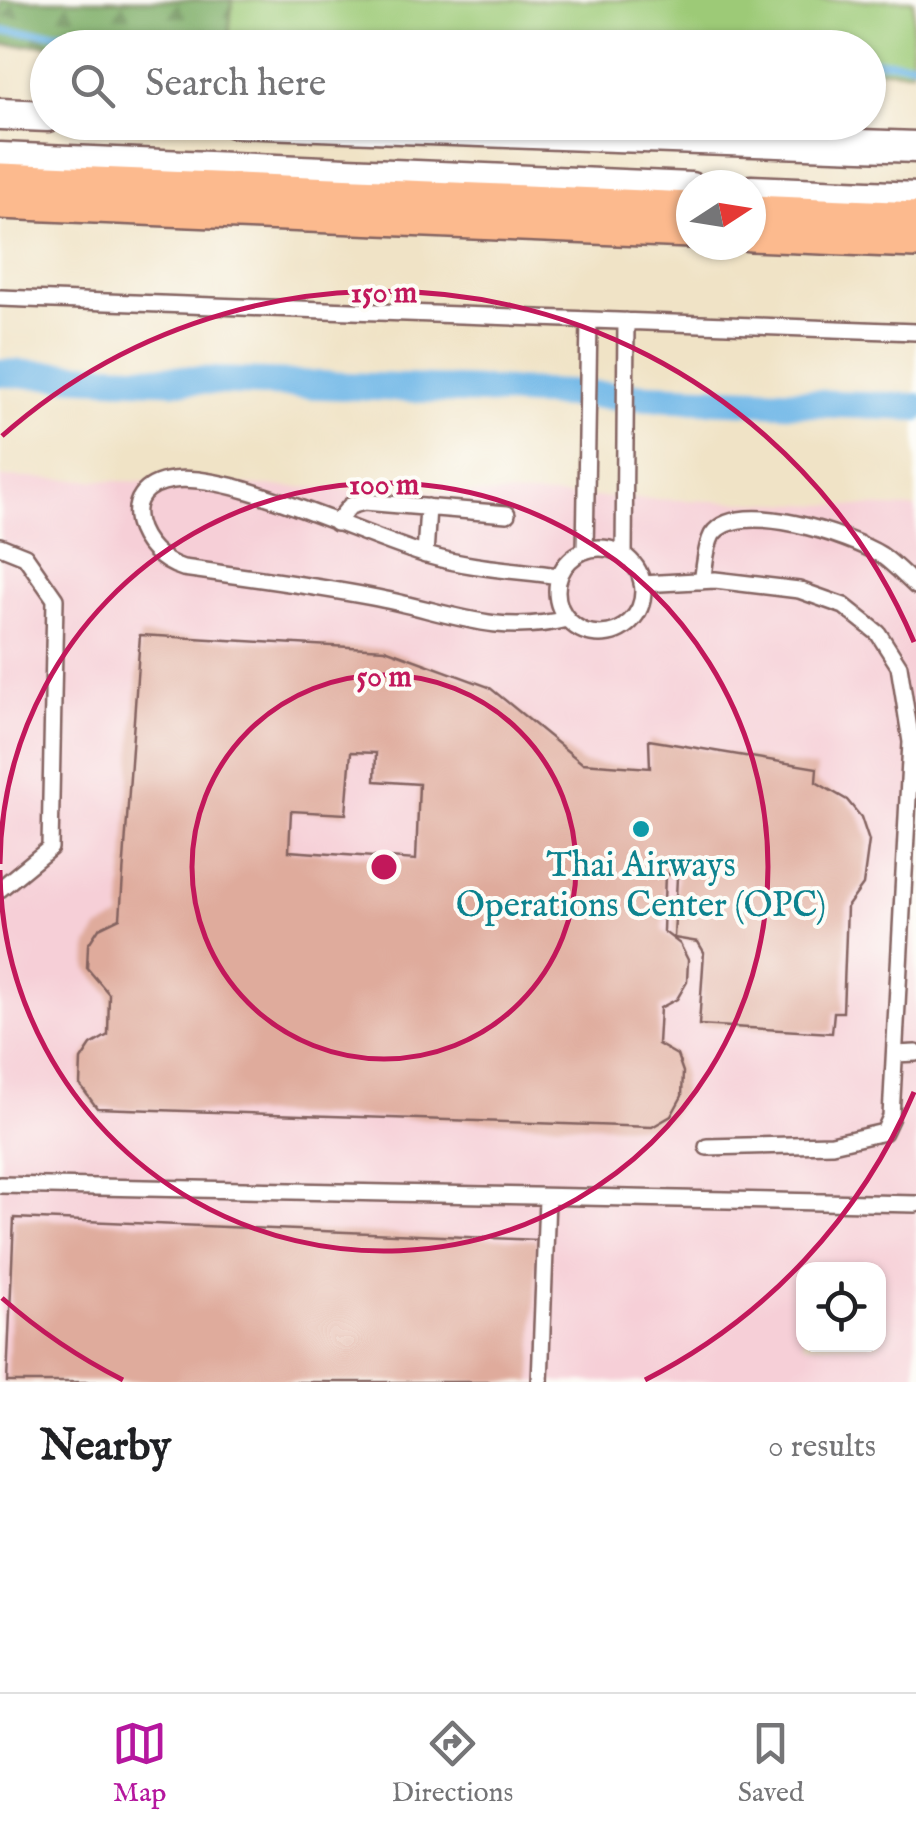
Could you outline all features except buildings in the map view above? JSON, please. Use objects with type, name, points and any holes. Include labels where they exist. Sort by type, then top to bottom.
[{"type":"highway","points":[[0,190],[676,209]]},
{"type":"highway","points":[[766,224],[916,230]]},
{"type":"street","points":[[0,114],[30,115]]},
{"type":"street","points":[[746,140],[916,146]]},
{"type":"street","points":[[0,158],[676,209]]},
{"type":"street","points":[[766,192],[916,198]]},
{"type":"lane","points":[[0,298],[916,332]]},
{"type":"lane","points":[[585,551],[589,320]]},
{"type":"lane","points":[[624,556],[598,548],[585,551],[565,565],[559,576],[558,598],[566,619],[590,633],[618,630],[638,611],[642,584],[624,556],[626,321]]},
{"type":"lane","points":[[559,576],[425,554],[196,481],[158,484],[144,495],[136,516],[140,534],[150,550],[165,562],[183,568],[375,597],[490,625],[530,628],[566,619]]},
{"type":"lane","points":[[336,523],[350,506],[364,502],[507,514]]},
{"type":"lane","points":[[425,554],[428,507]]},
{"type":"lane","points":[[702,581],[712,535],[722,526],[754,520],[796,522],[846,538],[882,555],[916,586]]},
{"type":"lane","points":[[0,546],[25,556],[55,599],[50,848],[0,889]]},
{"type":"lane","points":[[642,584],[702,581],[799,590],[844,606],[878,633],[899,666],[913,762],[910,885],[892,1117],[884,1132],[873,1138],[832,1144],[708,1147]]},
{"type":"lane","points":[[895,1054],[916,1053]]},
{"type":"lane","points":[[0,1185],[916,1204]]},
{"type":"lane","points":[[540,1382],[548,1199]]},
{"type":"shaded area","points":[[0,477],[916,508],[916,1382],[0,1382]]},
{"type":"green space","points":[[0,0],[232,0],[229,30],[30,30],[30,45],[0,45]]},
{"type":"green space","points":[[232,0],[914,0],[911,71],[886,70],[886,30],[229,30]]},
{"type":"waterway","points":[[0,31],[30,32]]},
{"type":"waterway","points":[[886,62],[916,63]]},
{"type":"waterway","points":[[0,373],[916,407]]},
{"type":"place","name":"Thai Airways Operations Center (OPC)","points":[[641,829]]}]
